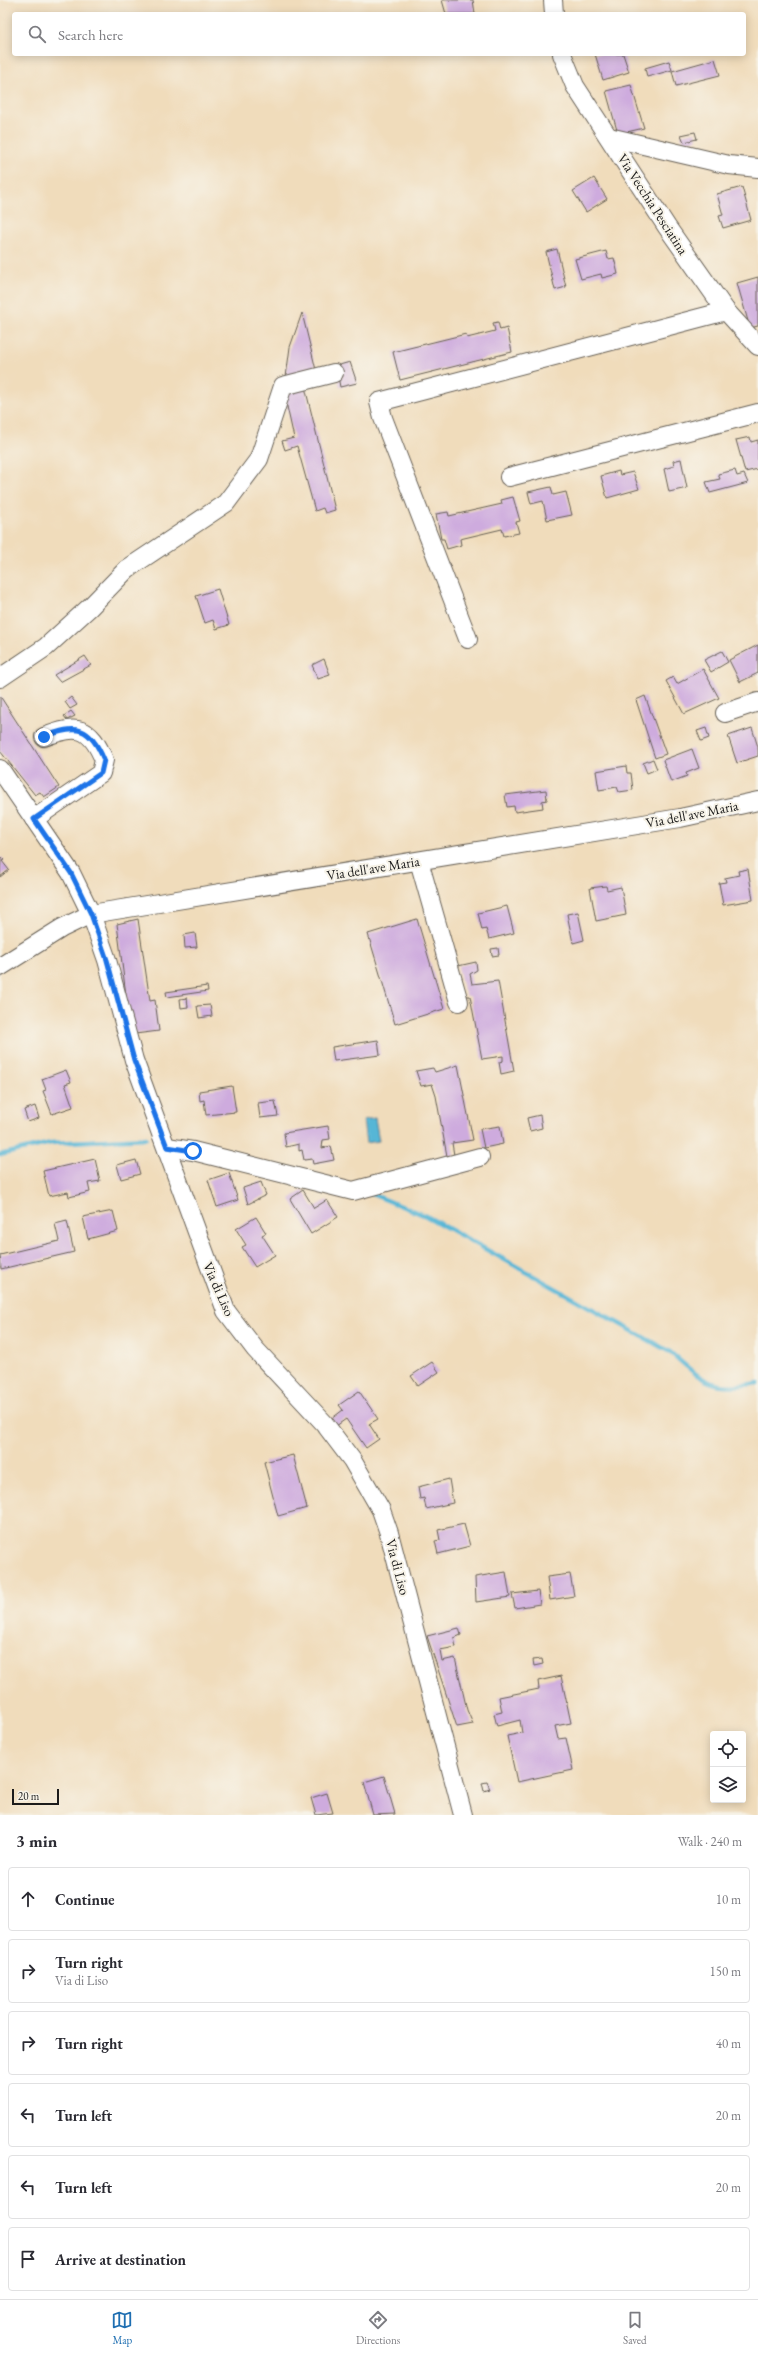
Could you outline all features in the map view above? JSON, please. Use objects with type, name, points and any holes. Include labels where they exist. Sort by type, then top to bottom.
[{"type":"street","points":[[553,0],[554,12]]},
{"type":"street","name":"Via Vecchia Pesciatina","points":[[563,56],[575,86],[667,227],[726,311],[758,346]]},
{"type":"street","points":[[609,137],[729,165],[758,168]]},
{"type":"street","points":[[468,639],[383,418],[379,402],[726,311]]},
{"type":"street","points":[[0,678],[46,647],[90,607],[128,569],[226,503],[259,458],[283,386],[334,373]]},
{"type":"street","points":[[509,477],[758,412]]},
{"type":"street","points":[[725,713],[758,702]]},
{"type":"street","points":[[34,819],[101,773],[104,760],[90,734],[78,729],[63,730],[44,737]]},
{"type":"street","name":"Via di Liso","points":[[0,769],[71,873],[91,914],[107,960],[134,1060],[226,1311],[255,1349],[324,1423],[352,1460],[381,1510],[389,1533],[463,1815]]},
{"type":"street","name":"Via dell'ave Maria","points":[[0,967],[62,928],[91,914],[680,818],[758,801]]},
{"type":"street","points":[[419,861],[458,1002]]},
{"type":"street","points":[[167,1147],[193,1151],[353,1191],[480,1157]]},
{"type":"water","points":[[375,1118],[379,1141],[366,1143],[363,1120]]},
{"type":"building","points":[[442,0],[473,0],[475,12],[445,12]]},
{"type":"building","points":[[596,56],[624,56],[629,72],[603,80]]},
{"type":"building","points":[[715,59],[720,75],[676,86],[672,71]]},
{"type":"building","points":[[669,61],[672,70],[647,77],[645,68]]},
{"type":"building","points":[[631,85],[644,128],[618,134],[606,91]]},
{"type":"building","points":[[695,132],[697,139],[684,142],[681,135]]},
{"type":"building","points":[[594,178],[607,199],[586,212],[573,191]]},
{"type":"building","points":[[742,187],[751,220],[723,228],[719,216],[723,215],[717,194]]},
{"type":"building","points":[[557,249],[566,287],[555,290],[546,252]]},
{"type":"building","points":[[606,251],[608,259],[614,258],[618,274],[602,278],[601,274],[581,279],[575,259]]},
{"type":"building","points":[[758,277],[758,326],[750,328],[737,283]]},
{"type":"building","points":[[302,313],[316,370],[286,377],[290,347]]},
{"type":"building","points":[[498,322],[500,330],[507,328],[512,352],[400,380],[393,352],[466,334],[467,338],[495,331],[493,323]]},
{"type":"building","points":[[350,362],[357,383],[340,387],[336,366]]},
{"type":"building","points":[[305,387],[335,510],[325,513],[323,508],[315,511],[297,446],[285,450],[282,441],[294,438],[284,393]]},
{"type":"building","points":[[750,437],[751,442],[758,440],[758,469],[745,472],[736,440]]},
{"type":"building","points":[[681,459],[687,488],[669,492],[664,469],[674,466],[673,461]]},
{"type":"building","points":[[735,470],[737,476],[744,474],[748,483],[710,493],[706,482],[720,479],[718,474]]},
{"type":"building","points":[[619,471],[620,475],[633,472],[639,489],[607,498],[601,476]]},
{"type":"building","points":[[551,487],[553,495],[566,492],[572,515],[547,520],[543,501],[531,504],[528,492]]},
{"type":"building","points":[[513,497],[520,521],[516,522],[519,533],[504,536],[502,529],[460,539],[461,545],[447,549],[444,539],[441,539],[436,514],[448,512],[449,516],[502,504],[501,500]]},
{"type":"building","points":[[218,589],[229,625],[216,629],[213,620],[205,623],[196,596]]},
{"type":"building","points":[[758,645],[758,673],[740,682],[729,660]]},
{"type":"building","points":[[722,651],[728,662],[711,672],[704,660]]},
{"type":"building","points":[[85,656],[91,665],[60,682],[54,675]]},
{"type":"building","points":[[324,659],[330,675],[318,679],[312,665]]},
{"type":"building","points":[[703,669],[719,698],[684,714],[666,681],[673,677],[677,684]]},
{"type":"building","points":[[0,696],[59,787],[44,797],[40,792],[35,795],[0,751]]},
{"type":"building","points":[[645,696],[666,754],[655,758],[636,700]]},
{"type":"building","points":[[71,697],[77,705],[70,709],[65,702]]},
{"type":"building","points":[[71,711],[75,716],[67,720],[64,716]]},
{"type":"building","points":[[706,728],[709,738],[701,741],[697,731]]},
{"type":"building","points":[[752,728],[758,747],[758,756],[737,763],[728,736]]},
{"type":"building","points":[[692,749],[699,768],[686,773],[687,776],[671,782],[663,760]]},
{"type":"building","points":[[653,759],[657,769],[647,773],[643,763]]},
{"type":"building","points":[[626,766],[627,773],[631,773],[633,790],[619,792],[617,787],[599,790],[596,771]]},
{"type":"building","points":[[546,790],[547,800],[542,801],[543,808],[515,812],[514,806],[507,807],[505,795]]},
{"type":"building","points":[[1,857],[4,860],[2,861],[9,870],[0,877]]},
{"type":"building","points":[[748,869],[753,900],[723,905],[719,883],[726,882],[725,878],[739,875],[738,871]]},
{"type":"building","points":[[606,886],[607,890],[621,887],[626,915],[596,921],[590,888]]},
{"type":"building","points":[[507,906],[514,933],[489,939],[486,929],[482,930],[478,913]]},
{"type":"building","points":[[578,912],[584,940],[573,943],[567,914]]},
{"type":"building","points":[[138,919],[150,1001],[155,1000],[159,1031],[135,1034],[127,1003],[117,924]]},
{"type":"building","points":[[417,919],[444,1009],[395,1024],[368,934]]},
{"type":"building","points":[[195,933],[197,947],[185,948],[184,935]]},
{"type":"building","points":[[498,948],[499,955],[492,956],[491,949]]},
{"type":"building","points":[[476,962],[477,970],[470,974],[472,984],[498,981],[514,1071],[501,1074],[499,1062],[503,1061],[503,1056],[482,1059],[470,996],[467,996],[462,985],[458,966]]},
{"type":"building","points":[[207,986],[208,991],[167,997],[166,992]]},
{"type":"building","points":[[187,998],[188,1007],[181,1008],[180,999]]},
{"type":"building","points":[[210,1005],[212,1016],[199,1018],[197,1006]]},
{"type":"building","points":[[378,1040],[380,1055],[334,1061],[332,1047]]},
{"type":"building","points":[[458,1065],[473,1140],[452,1143],[454,1155],[447,1156],[436,1096],[432,1084],[421,1086],[416,1071],[433,1068],[435,1072]]},
{"type":"building","points":[[66,1070],[71,1082],[65,1084],[73,1107],[52,1114],[43,1091],[46,1090],[42,1079]]},
{"type":"building","points":[[232,1086],[236,1112],[206,1115],[204,1100],[200,1101],[199,1091]]},
{"type":"building","points":[[275,1101],[278,1116],[260,1118],[258,1103]]},
{"type":"building","points":[[35,1106],[39,1118],[28,1122],[24,1110]]},
{"type":"building","points":[[540,1115],[542,1128],[530,1131],[527,1118]]},
{"type":"building","points":[[328,1126],[330,1139],[323,1140],[322,1148],[331,1146],[334,1160],[313,1164],[312,1159],[304,1160],[302,1150],[299,1151],[299,1144],[286,1147],[284,1133]]},
{"type":"building","points":[[500,1126],[503,1144],[484,1148],[480,1129]]},
{"type":"building","points":[[95,1159],[100,1181],[88,1183],[90,1192],[69,1197],[68,1192],[49,1196],[43,1171]]},
{"type":"building","points":[[136,1160],[140,1174],[121,1179],[117,1165]]},
{"type":"building","points":[[229,1173],[238,1200],[217,1207],[208,1180]]},
{"type":"building","points":[[261,1182],[266,1195],[248,1204],[243,1188]]},
{"type":"building","points":[[303,1190],[314,1208],[327,1200],[338,1217],[311,1234],[290,1199]]},
{"type":"building","points":[[113,1211],[118,1231],[88,1239],[83,1217]]},
{"type":"building","points":[[256,1217],[266,1233],[262,1235],[275,1255],[255,1267],[242,1247],[246,1245],[236,1229]]},
{"type":"building","points":[[67,1221],[74,1252],[1,1269],[0,1255],[59,1241],[55,1224]]},
{"type":"building","points":[[432,1362],[439,1372],[418,1386],[411,1376]]},
{"type":"building","points":[[359,1391],[378,1419],[369,1424],[379,1439],[366,1448],[346,1419],[336,1426],[331,1419],[343,1410],[339,1405]]},
{"type":"building","points":[[293,1455],[307,1508],[278,1516],[264,1462]]},
{"type":"building","points":[[449,1479],[453,1503],[426,1509],[424,1498],[420,1499],[418,1487]]},
{"type":"building","points":[[464,1524],[470,1546],[438,1554],[435,1541],[440,1540],[438,1530]]},
{"type":"building","points":[[506,1572],[510,1597],[476,1602],[475,1577]]},
{"type":"building","points":[[570,1574],[574,1596],[550,1600],[547,1577]]},
{"type":"building","points":[[538,1591],[540,1604],[515,1608],[512,1594]]},
{"type":"building","points":[[459,1628],[461,1635],[454,1638],[456,1647],[440,1650],[442,1661],[455,1658],[467,1710],[473,1724],[457,1727],[427,1636]]},
{"type":"building","points":[[542,1659],[543,1664],[534,1666],[533,1660]]},
{"type":"building","points":[[561,1676],[571,1723],[555,1726],[558,1739],[566,1738],[573,1770],[517,1782],[507,1736],[522,1733],[520,1720],[497,1726],[494,1714],[502,1712],[499,1697],[539,1689],[538,1681]]},
{"type":"building","points":[[384,1776],[395,1814],[373,1815],[364,1782]]},
{"type":"building","points":[[487,1782],[490,1789],[484,1791],[482,1783]]},
{"type":"building","points":[[327,1793],[333,1813],[316,1815],[311,1798]]},
{"type":"waterway","points":[[0,1155],[51,1143],[146,1138]]},
{"type":"waterway","points":[[369,1193],[426,1216],[670,1352],[691,1371],[709,1382],[729,1386],[758,1383]]},
{"type":"route","points":[[44,737],[63,730],[78,729],[90,734],[99,746],[104,760],[101,773],[34,819],[71,873],[91,914],[107,960],[134,1060],[167,1147],[193,1151]]}]
